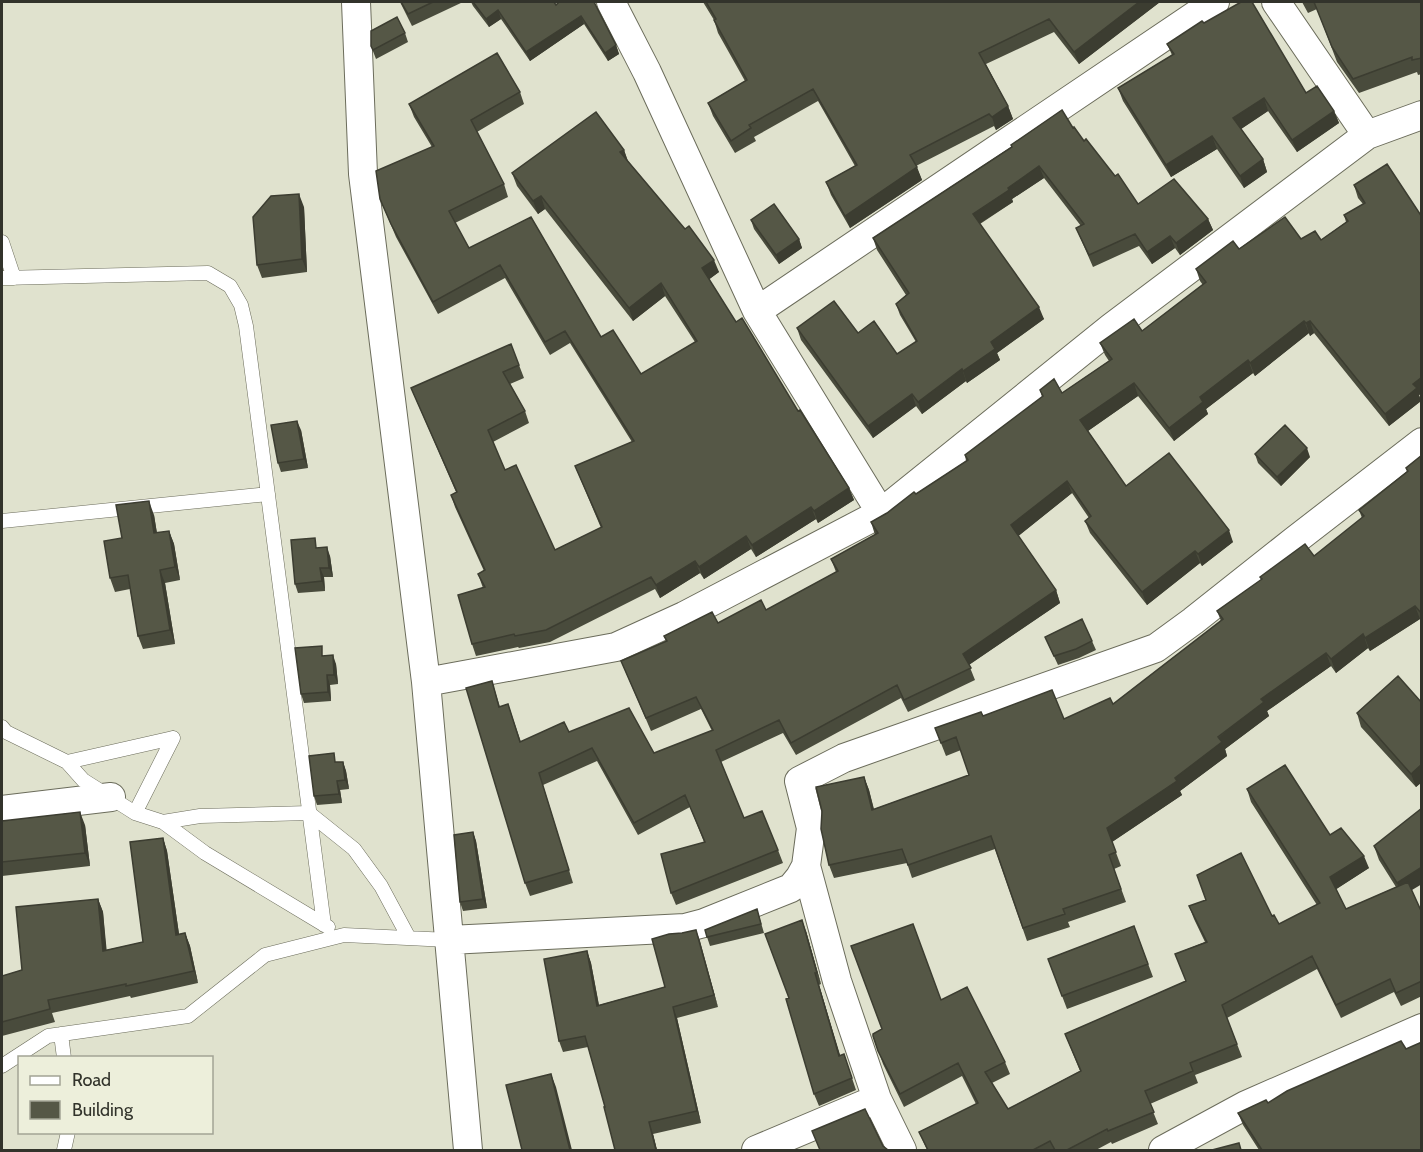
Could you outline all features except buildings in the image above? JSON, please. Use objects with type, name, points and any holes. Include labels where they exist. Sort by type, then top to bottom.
[{"type":"street","points":[[357,2],[363,174],[426,682],[468,1150]]},
{"type":"street","points":[[611,2],[647,72],[757,311],[881,513]]},
{"type":"street","points":[[757,311],[1215,2]]},
{"type":"street","points":[[1276,2],[1367,135]]},
{"type":"street","points":[[426,682],[616,647],[684,616],[881,513],[1112,327],[1367,135],[1422,115]]},
{"type":"street","points":[[449,940],[685,928],[704,923],[791,888],[806,866],[811,828],[799,781],[844,758],[1156,648],[1422,442]]},
{"type":"street","points":[[2,810],[111,798]]},
{"type":"street","points":[[806,866],[837,981],[877,1099],[902,1150]]},
{"type":"street","points":[[1163,1150],[1246,1105],[1422,1028]]},
{"type":"street","points":[[756,1150],[877,1099]]},
{"type":"lane","points":[[2,243],[8,278],[208,273],[231,286],[241,305],[246,326],[324,925]]},
{"type":"lane","points":[[2,521],[268,494]]},
{"type":"lane","points":[[2,717],[4,730],[68,762],[83,780],[111,798],[135,813],[163,822],[205,853],[344,935]]},
{"type":"lane","points":[[68,762],[173,738],[135,813]]},
{"type":"lane","points":[[163,822],[200,816],[309,813],[354,849],[381,886],[409,938]]},
{"type":"lane","points":[[2,1066],[48,1036],[188,1016],[265,955],[344,935],[449,940]]},
{"type":"lane","points":[[61,1034],[64,1056]]},
{"type":"lane","points":[[64,1150],[68,1134]]}]
